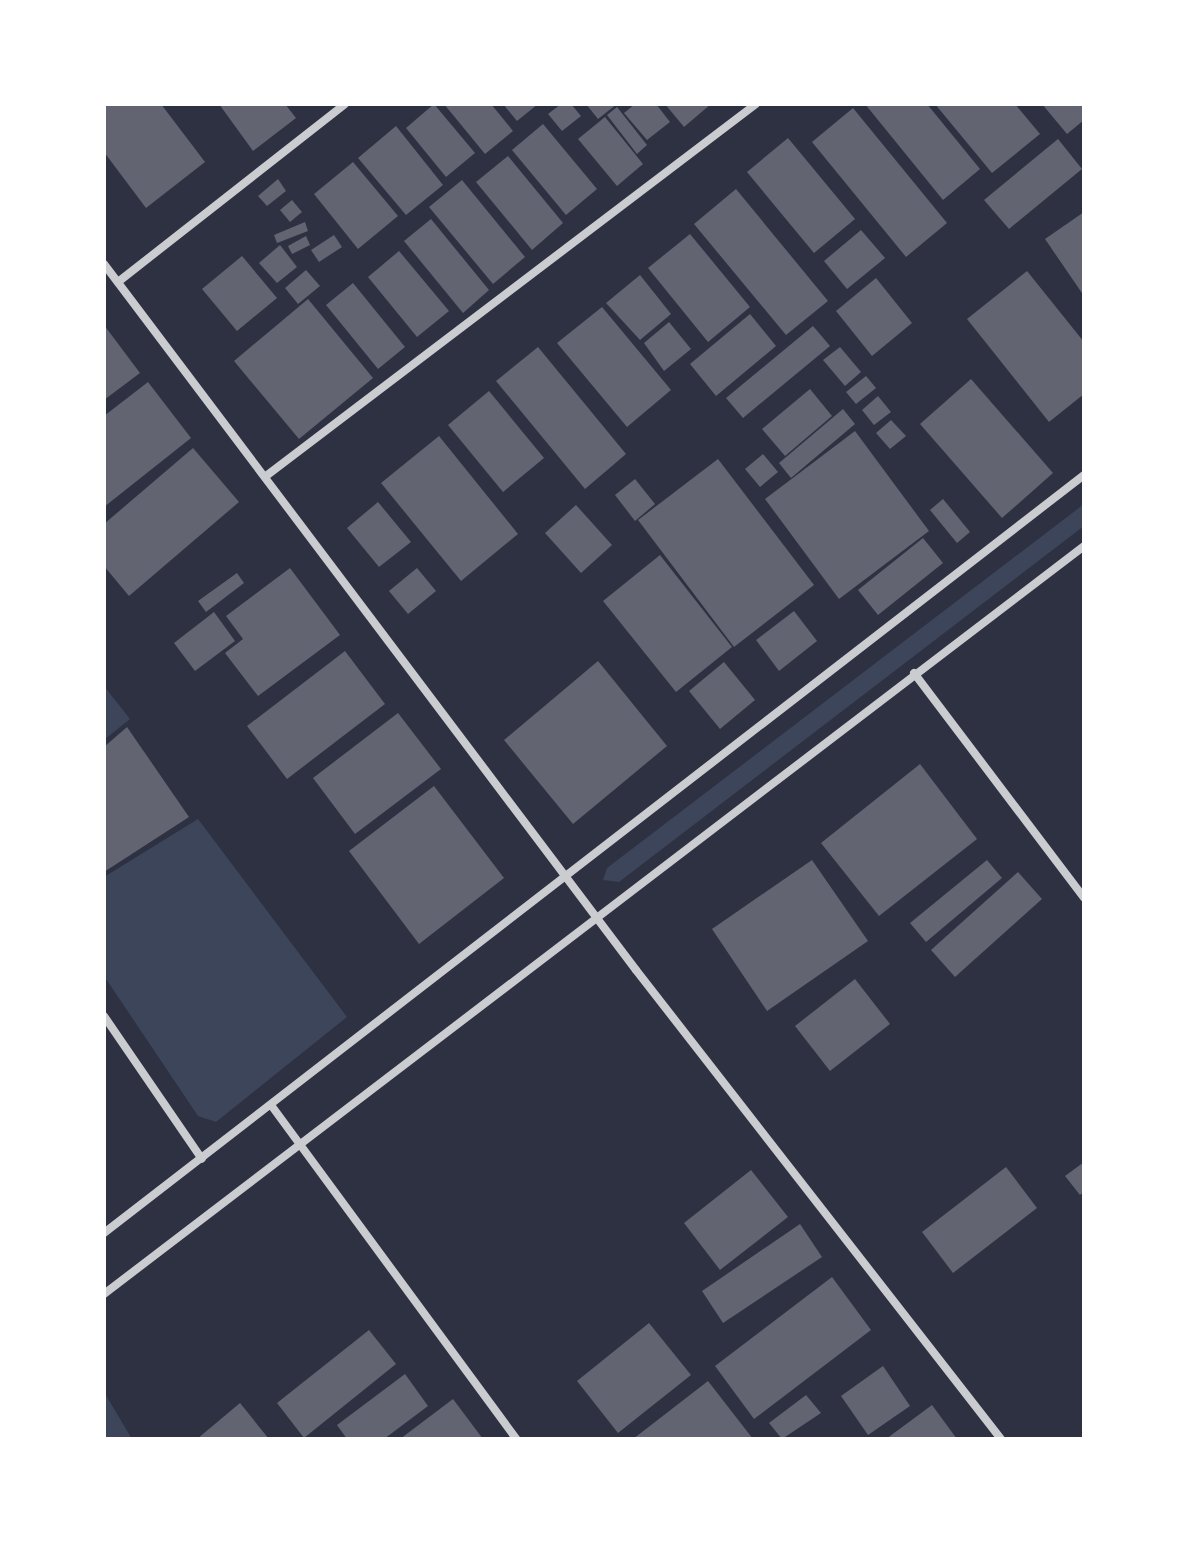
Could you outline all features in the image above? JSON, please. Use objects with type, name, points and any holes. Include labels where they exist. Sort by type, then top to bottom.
[{"type":"street","points":[[118,282],[345,104]]},
{"type":"street","points":[[266,476],[756,104]]},
{"type":"street","points":[[104,264],[597,919],[1001,1439]]},
{"type":"street","points":[[104,1233],[564,874],[1084,475]]},
{"type":"street","points":[[104,1294],[1084,546]]},
{"type":"street","points":[[914,673],[1084,898]]},
{"type":"street","points":[[104,1016],[202,1159]]},
{"type":"street","points":[[271,1105],[516,1439]]},
{"type":"shaded area","points":[[1084,504],[1084,526],[619,882],[603,880],[607,868]]},
{"type":"shaded area","points":[[104,686],[130,719],[104,740]]},
{"type":"shaded area","points":[[198,819],[347,1017],[216,1122],[198,1116],[104,976],[104,877]]},
{"type":"shaded area","points":[[104,1392],[132,1439],[104,1439]]},
{"type":"building","points":[[104,104],[161,104],[205,162],[146,208],[104,152]]},
{"type":"building","points":[[219,104],[285,104],[296,118],[253,151]]},
{"type":"building","points":[[434,104],[475,153],[446,177],[406,128]]},
{"type":"building","points":[[444,104],[491,104],[513,131],[485,154]]},
{"type":"building","points":[[503,104],[538,104],[517,121]]},
{"type":"building","points":[[561,104],[571,104],[581,116],[562,131],[548,114]]},
{"type":"building","points":[[586,104],[617,104],[598,119]]},
{"type":"building","points":[[635,104],[656,104],[670,122],[647,140],[624,113]]},
{"type":"building","points":[[665,104],[711,104],[684,127]]},
{"type":"building","points":[[865,104],[927,104],[980,169],[943,200]]},
{"type":"building","points":[[935,104],[1015,104],[1040,134],[992,173]]},
{"type":"building","points":[[1042,104],[1084,104],[1084,120],[1067,134]]},
{"type":"building","points":[[617,107],[647,145],[637,154],[607,115]]},
{"type":"building","points":[[853,108],[947,223],[906,257],[812,142]]},
{"type":"building","points":[[605,117],[643,164],[617,186],[578,139]]},
{"type":"building","points":[[543,124],[597,189],[566,215],[512,150]]},
{"type":"building","points":[[396,126],[443,185],[406,215],[358,158]]},
{"type":"building","points":[[788,138],[855,219],[814,253],[747,172]]},
{"type":"building","points":[[1058,139],[1082,169],[1009,229],[984,200]]},
{"type":"building","points":[[508,156],[563,223],[532,250],[476,182]]},
{"type":"building","points":[[353,162],[398,216],[358,249],[314,194]]},
{"type":"building","points":[[278,179],[286,191],[267,206],[258,196]]},
{"type":"building","points":[[462,180],[525,257],[493,284],[429,207]]},
{"type":"building","points":[[736,189],[828,301],[786,335],[694,224]]},
{"type":"building","points":[[292,200],[302,212],[290,222],[280,210]]},
{"type":"building","points":[[1084,212],[1084,296],[1045,239]]},
{"type":"building","points":[[431,219],[489,290],[463,313],[404,241]]},
{"type":"building","points":[[305,222],[308,231],[277,243],[274,235]]},
{"type":"building","points":[[861,230],[885,258],[847,289],[824,261]]},
{"type":"building","points":[[690,234],[750,307],[708,342],[648,268]]},
{"type":"building","points":[[334,235],[342,247],[319,262],[311,250]]},
{"type":"building","points":[[306,236],[310,245],[292,254],[288,246]]},
{"type":"building","points":[[280,245],[297,267],[277,283],[259,263]]},
{"type":"building","points":[[399,251],[449,311],[417,337],[368,277]]},
{"type":"building","points":[[242,256],[277,298],[237,331],[202,289]]},
{"type":"building","points":[[306,270],[320,286],[298,304],[285,288]]},
{"type":"building","points":[[1027,271],[1084,342],[1084,394],[1049,422],[967,319]]},
{"type":"building","points":[[640,275],[671,314],[640,340],[606,303]]},
{"type":"building","points":[[876,278],[912,323],[872,356],[836,311]]},
{"type":"building","points":[[353,283],[405,347],[378,369],[326,305]]},
{"type":"building","points":[[308,299],[373,378],[299,439],[234,361]]},
{"type":"building","points":[[602,307],[671,390],[627,427],[557,343]]},
{"type":"building","points":[[750,314],[776,346],[716,396],[690,364]]},
{"type":"building","points":[[669,322],[691,349],[664,371],[644,343]]},
{"type":"building","points":[[104,325],[140,373],[104,400]]},
{"type":"building","points":[[813,326],[830,346],[743,418],[726,398]]},
{"type":"building","points":[[538,347],[626,454],[585,489],[496,381]]},
{"type":"building","points":[[840,347],[861,372],[845,386],[823,360]]},
{"type":"building","points":[[866,376],[876,388],[856,404],[846,392]]},
{"type":"building","points":[[971,379],[1053,473],[1002,518],[920,424]]},
{"type":"building","points":[[148,382],[191,438],[104,507],[104,416]]},
{"type":"building","points":[[810,389],[832,416],[785,456],[762,429]]},
{"type":"building","points":[[489,391],[544,458],[503,492],[448,425]]},
{"type":"building","points":[[878,396],[891,412],[874,425],[862,410]]},
{"type":"building","points":[[843,409],[855,424],[791,478],[779,463]]},
{"type":"building","points":[[891,420],[906,436],[890,449],[876,433]]},
{"type":"building","points":[[855,431],[929,531],[839,599],[765,499]]},
{"type":"building","points":[[439,436],[518,534],[461,581],[381,483]]},
{"type":"building","points":[[193,448],[239,502],[129,596],[104,566],[104,524]]},
{"type":"building","points":[[763,454],[778,472],[760,487],[745,469]]},
{"type":"building","points":[[718,459],[814,585],[734,647],[638,520]]},
{"type":"building","points":[[635,479],[655,504],[635,521],[615,495]]},
{"type":"building","points":[[943,499],[970,532],[957,543],[930,510]]},
{"type":"building","points":[[378,502],[411,542],[379,567],[347,528]]},
{"type":"building","points":[[576,505],[612,545],[581,573],[545,533]]},
{"type":"building","points":[[923,538],[943,563],[878,615],[858,590]]},
{"type":"building","points":[[660,555],[732,647],[676,692],[603,601]]},
{"type":"building","points":[[290,568],[340,635],[258,696],[225,653],[243,639],[226,616]]},
{"type":"building","points":[[417,568],[436,591],[408,614],[389,591]]},
{"type":"building","points":[[237,573],[244,583],[206,612],[198,601]]},
{"type":"building","points":[[794,611],[817,641],[779,671],[756,640]]},
{"type":"building","points":[[214,612],[235,641],[195,671],[174,643]]},
{"type":"building","points":[[345,651],[385,704],[287,779],[247,726]]},
{"type":"building","points":[[598,661],[667,746],[573,824],[504,740]]},
{"type":"building","points":[[724,662],[755,700],[720,729],[689,691]]},
{"type":"building","points":[[398,713],[441,769],[355,834],[313,778]]},
{"type":"building","points":[[127,727],[189,817],[104,872],[104,747]]},
{"type":"building","points":[[920,764],[977,839],[879,916],[821,843]]},
{"type":"building","points":[[434,786],[504,878],[419,944],[349,851]]},
{"type":"building","points":[[812,860],[868,941],[767,1011],[712,929]]},
{"type":"building","points":[[987,860],[1002,878],[926,942],[910,923]]},
{"type":"building","points":[[1018,872],[1042,899],[955,977],[931,950]]},
{"type":"building","points":[[855,979],[890,1024],[830,1071],[795,1026]]},
{"type":"building","points":[[1084,1162],[1084,1192],[1080,1195],[1065,1176]]},
{"type":"building","points":[[1006,1167],[1037,1208],[953,1273],[922,1232]]},
{"type":"building","points":[[751,1170],[788,1217],[720,1270],[684,1223]]},
{"type":"building","points":[[800,1224],[822,1257],[723,1323],[702,1291]]},
{"type":"building","points":[[832,1277],[871,1330],[754,1419],[715,1366]]},
{"type":"building","points":[[649,1323],[691,1375],[618,1433],[577,1381]]},
{"type":"building","points":[[369,1330],[396,1364],[304,1438],[277,1403]]},
{"type":"building","points":[[883,1366],[910,1406],[868,1435],[841,1396]]},
{"type":"building","points":[[405,1374],[428,1406],[384,1439],[347,1439],[337,1425]]},
{"type":"building","points":[[708,1381],[753,1439],[633,1439]]},
{"type":"building","points":[[806,1395],[821,1413],[782,1439],[769,1423]]},
{"type":"building","points":[[453,1399],[483,1439],[400,1439]]},
{"type":"building","points":[[240,1403],[269,1439],[197,1439]]},
{"type":"building","points":[[932,1405],[957,1439],[886,1439]]}]
